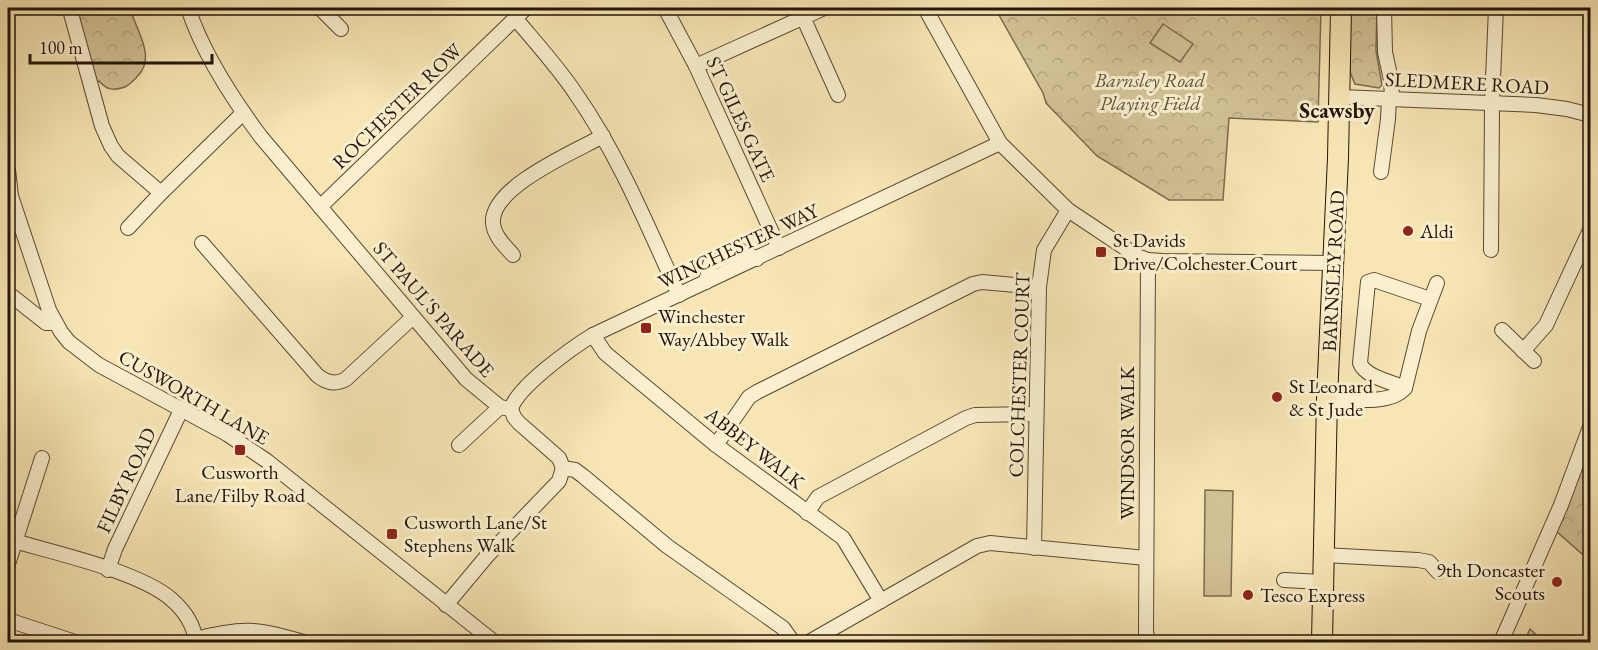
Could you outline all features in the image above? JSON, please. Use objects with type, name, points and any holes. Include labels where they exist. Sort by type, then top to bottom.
[{"type":"highway","name":"BARNSLEY ROAD","points":[[1322,642],[1327,398],[1340,97],[1341,8]]},
{"type":"street","name":"ST PAUL'S PARADE","points":[[188,8],[210,57],[243,113],[466,379],[505,408],[559,458],[563,468],[575,470],[583,476],[667,546],[783,628],[793,642]]},
{"type":"street","points":[[320,8],[340,29]]},
{"type":"street","name":"ROCHESTER ROW","points":[[320,207],[526,8]]},
{"type":"street","name":"ST GILES GATE","points":[[665,8],[696,66],[779,248]]},
{"type":"street","points":[[696,66],[825,8]]},
{"type":"street","points":[[925,8],[1000,143],[1068,210],[1127,249],[1148,260],[1334,263]]},
{"type":"street","points":[[1381,172],[1391,80],[1385,52],[1384,8]]},
{"type":"street","points":[[1491,250],[1492,102],[1496,8]]},
{"type":"street","points":[[70,10],[102,126],[111,146],[118,156],[160,193]]},
{"type":"street","points":[[803,17],[840,98]]},
{"type":"street","points":[[515,18],[555,64],[603,136],[630,188],[679,295]]},
{"type":"street","name":"SLEDMERE ROAD","points":[[1340,97],[1536,105],[1567,109],[1590,116]]},
{"type":"street","points":[[128,228],[160,193],[243,113]]},
{"type":"street","points":[[514,256],[497,236],[493,222],[497,208],[504,198],[520,183],[540,170],[603,136]]},
{"type":"street","name":"WINCHESTER WAY","points":[[459,445],[505,408],[572,348],[593,336],[1000,143]]},
{"type":"street","points":[[8,170],[11,196],[55,323]]},
{"type":"street","name":"COLCHESTER COURT","points":[[1034,548],[1039,287],[1044,250],[1068,210]]},
{"type":"street","points":[[1523,351],[1546,325],[1590,230]]},
{"type":"street","points":[[202,243],[318,375],[328,382],[346,380],[413,317]]},
{"type":"street","name":"WINDSOR WALK","points":[[1148,260],[1146,558],[1149,642]]},
{"type":"street","points":[[1405,388],[1362,369],[1360,363],[1368,282],[1374,280],[1430,299]]},
{"type":"street","points":[[716,445],[749,397],[973,284],[982,282],[1039,287]]},
{"type":"street","points":[[1327,398],[1363,400],[1385,398],[1400,393],[1405,388],[1419,331],[1437,282]]},
{"type":"street","name":"CUSWORTH LANE","points":[[8,293],[46,322],[55,323],[69,342],[99,365],[182,408],[267,461],[490,641]]},
{"type":"street","points":[[1502,330],[1534,361]]},
{"type":"street","name":"ABBEY WALK","points":[[593,336],[605,353],[716,445],[843,538],[881,601]]},
{"type":"street","name":"FILBY ROAD","points":[[108,570],[115,549],[182,408]]},
{"type":"street","points":[[807,513],[818,497],[966,418],[975,415],[1036,414]]},
{"type":"street","points":[[1501,642],[1561,505],[1590,427]]},
{"type":"street","points":[[8,564],[42,458]]},
{"type":"street","points":[[446,605],[487,556],[559,481],[563,468]]},
{"type":"street","points":[[15,541],[148,585],[170,598],[184,612],[191,624],[196,641],[225,631],[255,630],[305,640]]},
{"type":"street","points":[[808,642],[977,546],[990,543],[1146,558]]},
{"type":"street","points":[[1323,555],[1418,560],[1429,562],[1438,572]]},
{"type":"street","points":[[1284,580],[1322,582]]},
{"type":"street","points":[[8,620],[75,642]]},
{"type":"green space","points":[[75,8],[130,8],[144,44],[145,62],[136,78],[125,87],[114,89],[108,88],[99,81],[90,83]]},
{"type":"green space","name":"Barnsley Road Playing Field","points":[[995,8],[1321,8],[1318,122],[1229,118],[1223,200],[1169,200],[1097,156],[1046,103],[1043,93]]},
{"type":"green space","points":[[1350,8],[1377,8],[1376,51],[1382,85],[1379,88],[1355,84],[1350,72]]},
{"type":"green space","points":[[1163,24],[1193,44],[1180,62],[1150,43]]},
{"type":"green space","points":[[1590,444],[1590,561],[1556,531]]},
{"type":"green space","points":[[1205,490],[1233,491],[1231,596],[1204,596]]},
{"type":"green space","points":[[1530,629],[1544,642],[1524,642]]},
{"type":"place","name":"Aldi","points":[[1408,231]]},
{"type":"place","name":"St Davids Drive/Colchester Court","points":[[1101,252]]},
{"type":"place","name":"Winchester Way/Abbey Walk","points":[[646,328]]},
{"type":"place","name":"St Leonard & St Jude","points":[[1277,397]]},
{"type":"place","name":"Cusworth Lane/Filby Road","points":[[240,450]]},
{"type":"place","name":"Cusworth Lane/St Stephens Walk","points":[[392,534]]},
{"type":"place","name":"9th Doncaster Scouts","points":[[1557,582]]},
{"type":"place","name":"Tesco Express","points":[[1248,595]]},
{"type":"district","name":"Scawsby","points":[[1337,110]]}]
